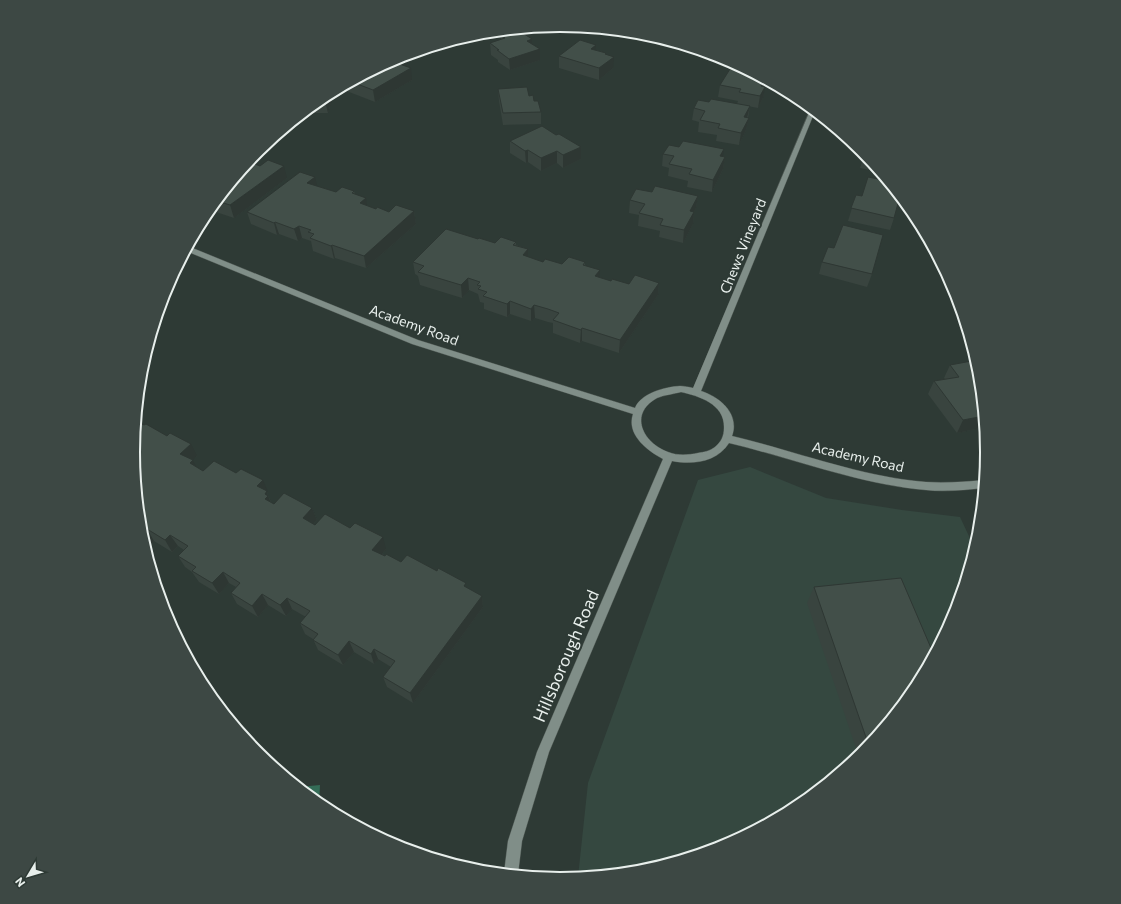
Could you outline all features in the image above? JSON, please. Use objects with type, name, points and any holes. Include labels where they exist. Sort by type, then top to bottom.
[{"type":"street","name":"Chews Vineyard","points":[[696,392],[811,115]]},
{"type":"street","name":"Academy Road","points":[[192,251],[415,342],[637,412]]},
{"type":"street","points":[[681,390],[696,392],[709,398],[720,406],[727,416],[730,428],[728,439],[721,448],[711,455],[698,459],[684,460],[669,458],[656,452],[645,443],[638,433],[635,422],[637,412],[644,402],[654,395],[667,391],[681,390]]},
{"type":"street","name":"Academy Road","points":[[728,439],[864,475],[918,485],[959,487],[979,485]]},
{"type":"street","name":"Hillsborough Road","points":[[512,869],[515,841],[543,752],[669,458]]},
{"type":"shaded area","points":[[750,467],[826,498],[902,510],[960,517],[971,540],[966,561],[949,613],[924,662],[910,685],[894,708],[876,729],[837,768],[816,785],[794,801],[746,829],[696,850],[642,864],[579,871],[588,783],[698,480]]},
{"type":"green space","points":[[320,785],[319,796],[307,786]]},
{"type":"building","points":[[524,34],[532,39],[527,41],[540,49],[509,59],[490,43],[505,38],[503,36]]},
{"type":"building","points":[[580,40],[596,45],[591,49],[614,57],[599,68],[559,56]]},
{"type":"building","points":[[400,64],[411,68],[373,90],[358,84]]},
{"type":"building","points":[[730,69],[746,75],[762,84],[761,86],[765,87],[760,96],[739,92],[741,89],[720,85]]},
{"type":"building","points":[[527,87],[529,96],[533,95],[534,101],[538,101],[541,112],[503,113],[498,89]]},
{"type":"building","points":[[711,99],[750,106],[744,117],[749,118],[741,133],[718,128],[720,124],[700,120],[705,111],[694,108],[698,100],[709,102]]},
{"type":"building","points":[[542,126],[556,135],[559,134],[581,147],[563,155],[557,151],[541,158],[528,150],[525,151],[510,141]]},
{"type":"building","points":[[683,141],[724,149],[720,156],[725,157],[713,180],[689,174],[692,169],[669,164],[674,156],[663,154],[669,145],[679,147]]},
{"type":"building","points":[[268,160],[284,166],[230,205],[222,203],[255,164],[260,166]]},
{"type":"building","points":[[300,172],[315,177],[307,183],[336,192],[342,187],[354,191],[352,193],[366,198],[360,203],[376,209],[377,207],[389,212],[396,205],[414,211],[364,256],[310,238],[314,234],[308,232],[311,230],[299,226],[294,229],[247,212]]},
{"type":"building","points":[[868,177],[880,179],[898,202],[894,218],[851,208],[856,195],[862,196]]},
{"type":"building","points":[[655,186],[698,196],[690,211],[694,212],[684,230],[660,225],[663,219],[639,213],[645,204],[630,200],[636,189],[652,192]]},
{"type":"building","points":[[843,225],[883,235],[872,274],[822,262],[828,247],[834,248]]},
{"type":"building","points":[[446,229],[495,243],[501,237],[516,242],[513,245],[528,249],[523,255],[543,262],[545,259],[562,264],[569,257],[585,262],[583,265],[600,270],[595,276],[611,281],[612,279],[629,284],[635,275],[659,283],[620,340],[582,328],[581,330],[553,320],[559,313],[548,309],[534,305],[531,309],[510,301],[507,304],[483,296],[487,292],[478,289],[481,286],[477,285],[480,282],[468,278],[461,285],[418,272],[424,266],[413,262]]},
{"type":"building","points":[[970,361],[979,417],[963,420],[934,381],[959,377],[950,365]]},
{"type":"building","points":[[141,423],[144,425],[146,424],[167,436],[170,433],[191,444],[180,454],[193,460],[190,463],[203,471],[214,461],[236,473],[241,469],[263,480],[257,486],[267,491],[265,494],[268,496],[265,499],[274,504],[284,493],[312,508],[303,518],[315,525],[325,514],[350,528],[355,523],[383,537],[372,550],[385,556],[386,554],[401,562],[407,555],[437,571],[438,568],[466,583],[464,586],[482,596],[410,693],[383,677],[395,661],[374,649],[371,654],[349,641],[338,655],[313,640],[318,634],[300,623],[310,611],[287,598],[280,605],[262,594],[252,606],[231,593],[240,583],[223,572],[212,583],[192,571],[196,567],[178,556],[188,546],[170,535],[165,540],[148,530],[141,479]]},
{"type":"building","points":[[901,578],[931,649],[910,685],[894,708],[867,739],[814,587]]}]
